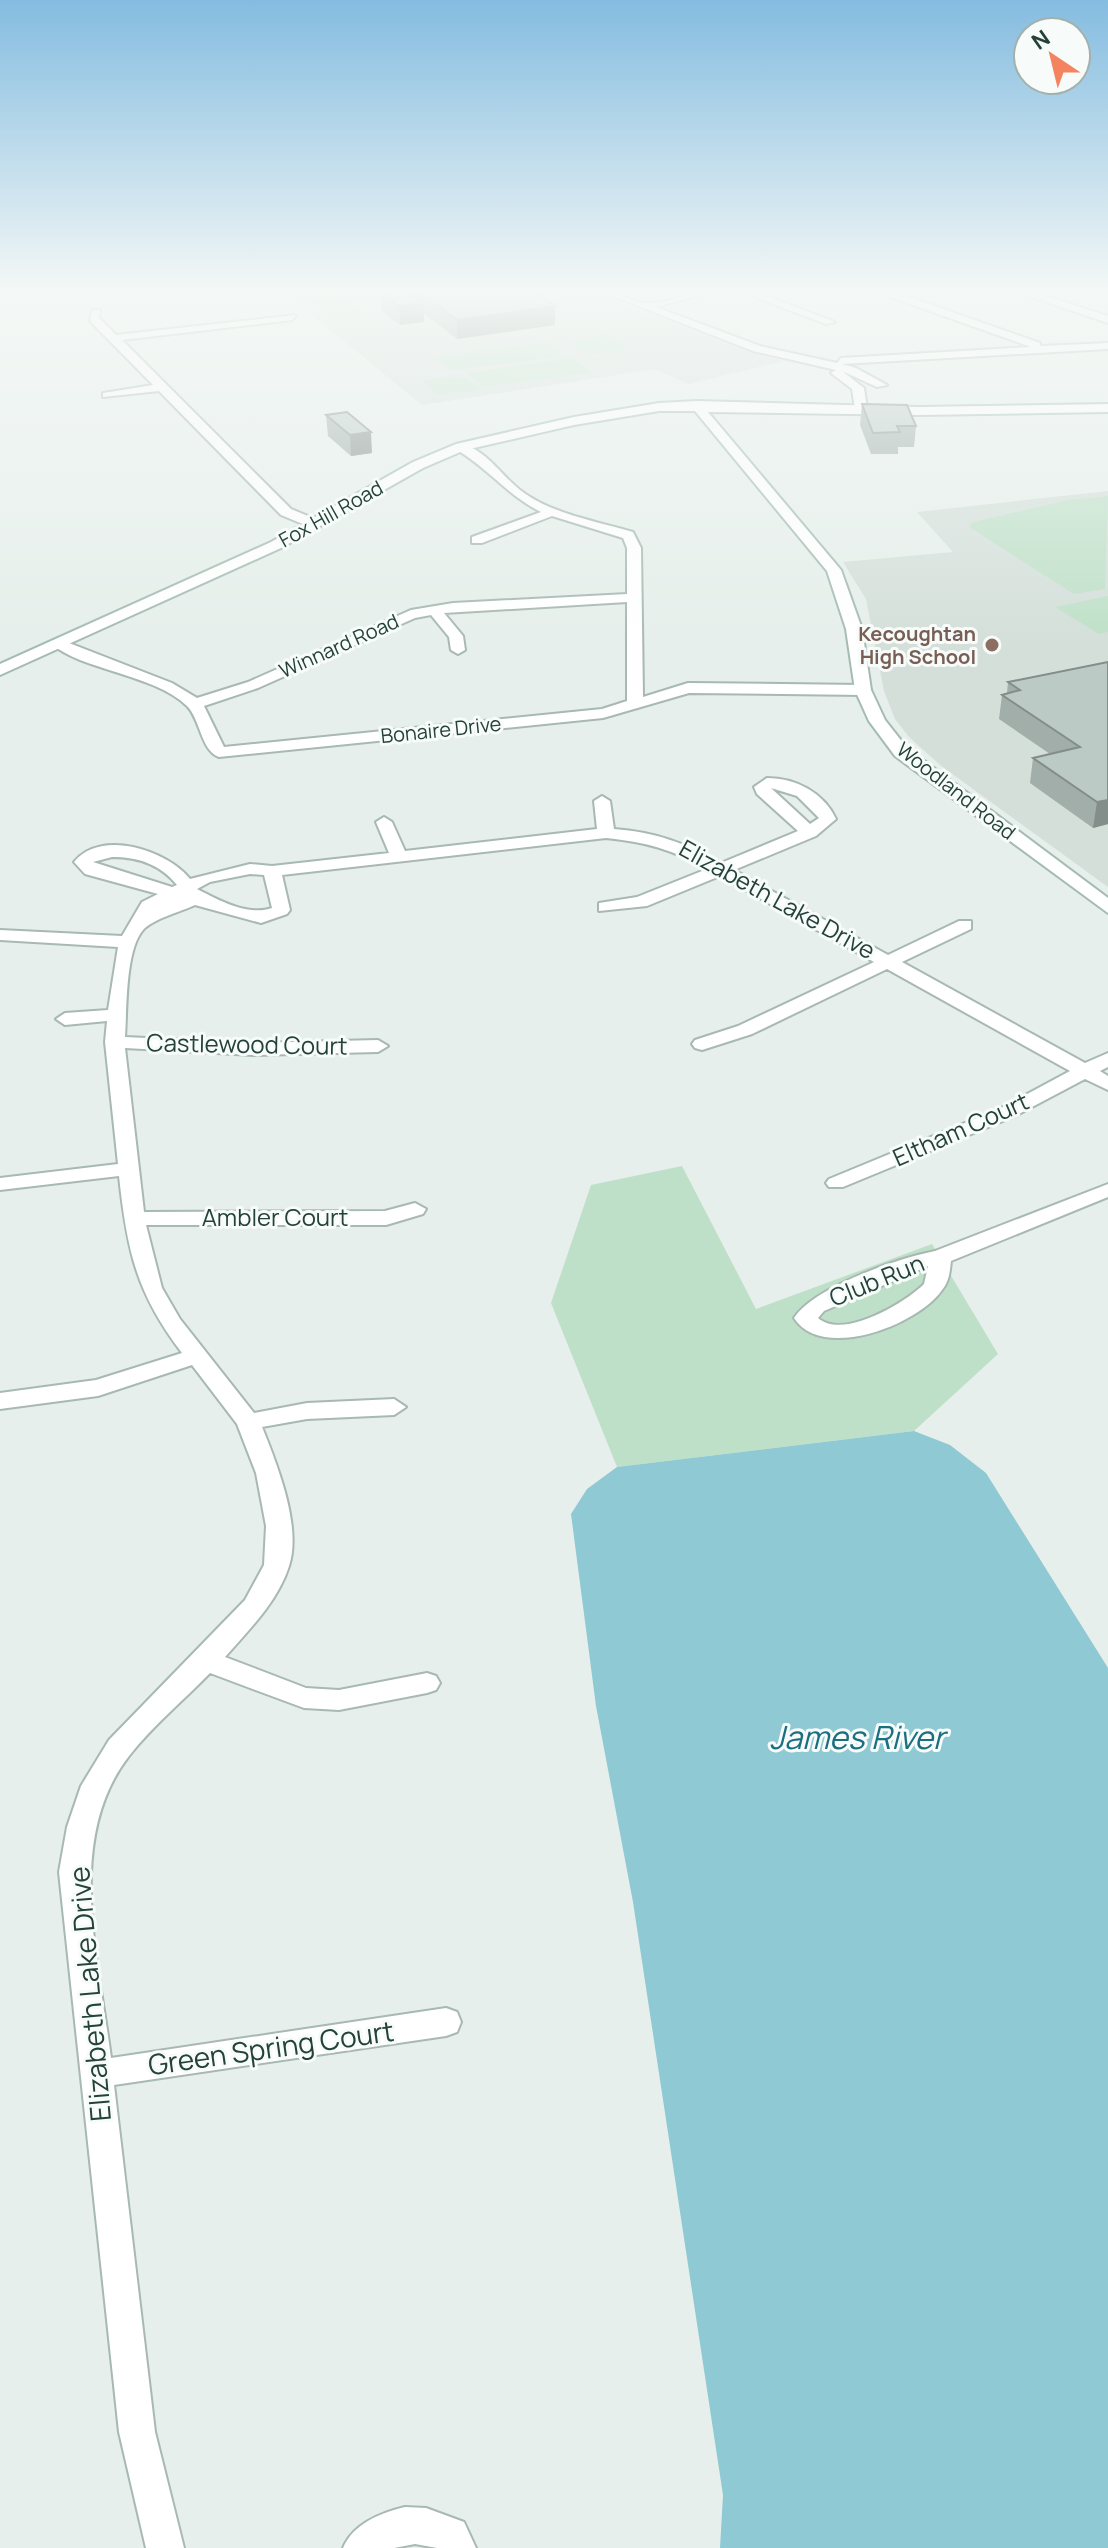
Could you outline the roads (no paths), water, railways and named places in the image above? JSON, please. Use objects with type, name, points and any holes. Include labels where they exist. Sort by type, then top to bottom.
[{"type":"main road","name":"Fox Hill Road","points":[[0,670],[252,557],[418,465],[461,447],[625,411],[673,407]]},
{"type":"main road","name":"Woodland Road","points":[[698,407],[834,570],[854,629],[863,690],[877,721],[901,752],[1108,907]]},
{"type":"main road","name":"Fox Hill Road","points":[[775,407],[883,410],[1108,408]]},
{"type":"street","points":[[179,407],[286,512],[315,524]]},
{"type":"street","points":[[461,447],[487,462],[515,492],[552,512],[628,535],[634,548],[635,704]]},
{"type":"street","points":[[477,540],[552,512]]},
{"type":"street","name":"Winnard Road","points":[[195,704],[253,685],[391,620],[434,609],[632,598]]},
{"type":"street","points":[[434,609],[456,636],[458,650]]},
{"type":"street","points":[[59,644],[167,686],[195,704]]},
{"type":"street","name":"Bonaire Drive","points":[[195,704],[219,752],[603,713],[688,688],[863,690]]},
{"type":"street","points":[[602,801],[606,833]]},
{"type":"street","points":[[384,822],[399,856]]},
{"type":"street","points":[[605,907],[641,902],[810,832]]},
{"type":"street","name":"Elizabeth Lake Drive","points":[[165,2548],[137,2432],[74,1872],[81,1827],[95,1786],[119,1748],[206,1661],[254,1607],[277,1565],[278,1526],[268,1473],[248,1422],[171,1323],[151,1288],[134,1219],[115,1029],[131,939],[184,892],[272,871],[606,833],[664,840],[722,869],[1108,1084]]},
{"type":"street","points":[[184,892],[256,917],[274,916],[281,906],[272,871]]},
{"type":"street","points":[[702,1044],[745,1030],[965,925]]},
{"type":"street","points":[[0,935],[76,940],[81,945],[131,939]]},
{"type":"street","points":[[65,1019],[115,1029]]},
{"type":"street","name":"Castlewood Court","points":[[115,1029],[253,1049],[378,1046]]},
{"type":"street","name":"Eltham Court","points":[[836,1183],[1008,1112],[1108,1059]]},
{"type":"street","points":[[0,1184],[129,1169]]},
{"type":"street","name":"Club Run","points":[[940,1257],[937,1280],[925,1295],[871,1324],[850,1332],[831,1333],[816,1330],[805,1318],[816,1306],[913,1262],[940,1257],[1108,1190]]},
{"type":"street","name":"Ambler Court","points":[[134,1219],[386,1218],[415,1209]]},
{"type":"street","points":[[0,1401],[98,1388],[196,1356]]},
{"type":"street","points":[[248,1422],[307,1411],[394,1407]]},
{"type":"street","points":[[206,1661],[304,1698],[339,1700],[427,1683]]},
{"type":"street","name":"Green Spring Court","points":[[95,2074],[446,2022]]},
{"type":"street","points":[[362,2548],[393,2527],[426,2524],[451,2535],[457,2548]]},
{"type":"water","name":"James River","points":[[914,1431],[950,1445],[986,1473],[1108,1668],[1108,2548],[720,2548],[723,2495],[633,1902],[596,1706],[571,1514],[587,1489],[617,1467]]},
{"type":"place","name":"Kecoughtan High School","points":[[992,645]]}]
